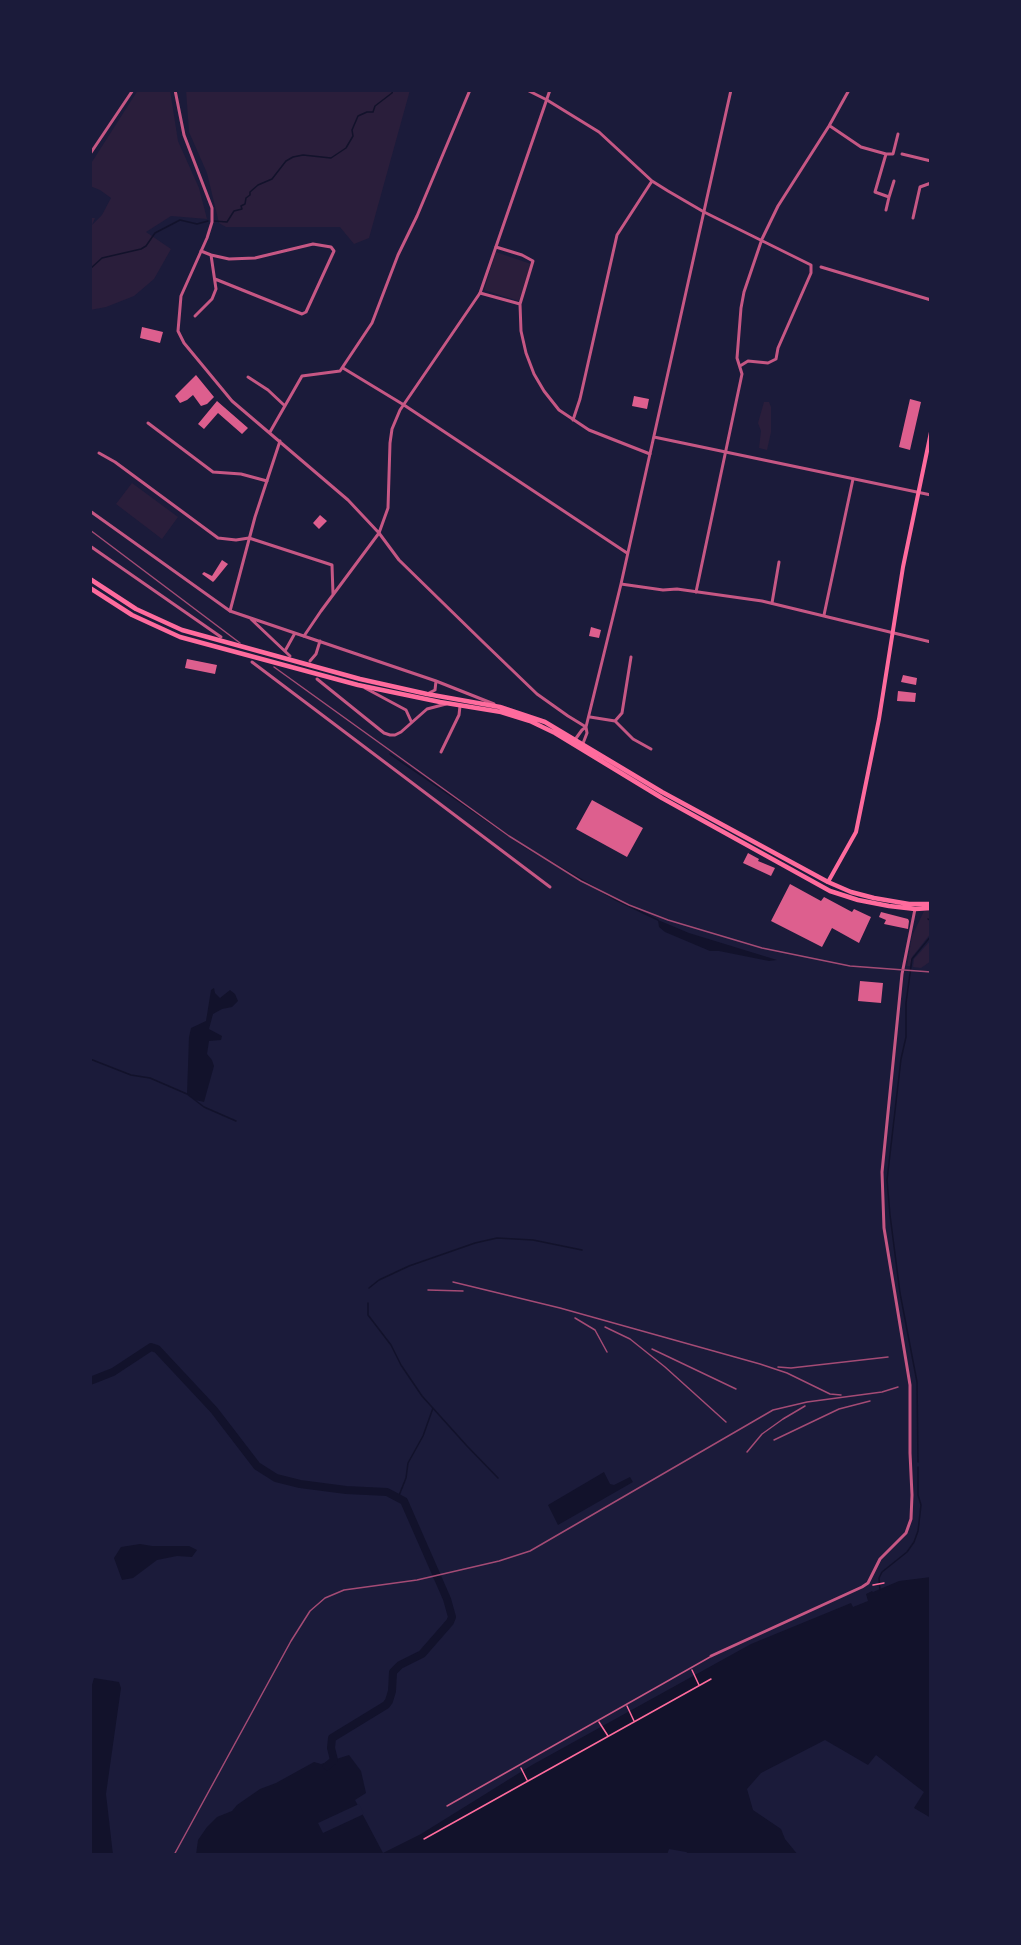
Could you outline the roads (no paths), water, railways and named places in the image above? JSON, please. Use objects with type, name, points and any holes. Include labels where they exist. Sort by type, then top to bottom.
[{"type":"main road","points":[[824,888],[856,832],[931,432]]},
{"type":"main road","points":[[90,579],[153,618],[191,633],[325,670],[427,694],[500,706],[545,722],[662,798],[824,888],[858,900],[931,906]]},
{"type":"main road","points":[[90,588],[150,625],[194,641],[358,685],[515,716],[574,741]]},
{"type":"main road","points":[[582,746],[828,882],[852,892],[916,906]]},
{"type":"street","points":[[90,154],[133,90]]},
{"type":"street","points":[[175,90],[184,135],[212,208],[212,222],[181,296],[178,331],[184,343],[221,391],[348,500],[379,533],[399,560],[537,694],[586,727]]},
{"type":"street","points":[[270,432],[302,376],[340,371],[372,323],[398,255],[417,216],[470,90]]},
{"type":"street","points":[[527,90],[599,132],[652,181],[704,212],[812,265],[812,273],[778,348],[776,358],[768,363],[748,361],[740,366]]},
{"type":"street","points":[[304,636],[379,533],[388,508],[392,429],[404,405],[480,293],[550,90]]},
{"type":"street","points":[[574,741],[586,727],[590,717],[731,90]]},
{"type":"street","points":[[696,592],[742,374],[737,358],[741,308],[762,239],[778,206],[849,90]]},
{"type":"street","points":[[829,126],[861,147],[886,154],[893,154],[898,134]]},
{"type":"street","points":[[886,154],[874,192],[889,197]]},
{"type":"street","points":[[902,154],[931,161]]},
{"type":"street","points":[[573,420],[580,399],[617,235],[652,181]]},
{"type":"street","points":[[886,210],[894,182]]},
{"type":"street","points":[[913,218],[920,187],[931,183]]},
{"type":"street","points":[[201,251],[229,259],[255,258],[313,244],[331,247],[334,251],[306,312],[302,314],[215,279]]},
{"type":"street","points":[[495,247],[522,255],[533,261],[520,304],[521,331],[534,374],[544,391],[560,410],[589,430],[650,454]]},
{"type":"street","points":[[195,316],[212,299],[216,289],[211,255]]},
{"type":"street","points":[[821,267],[931,300]]},
{"type":"street","points":[[480,293],[520,304]]},
{"type":"street","points":[[343,368],[404,405],[627,553]]},
{"type":"street","points":[[249,377],[285,406]]},
{"type":"street","points":[[148,423],[213,472],[241,474],[267,481]]},
{"type":"street","points":[[654,437],[931,495]]},
{"type":"street","points":[[230,611],[249,538],[280,441]]},
{"type":"street","points":[[99,453],[115,462],[218,538],[236,540],[249,538],[332,565],[333,594]]},
{"type":"street","points":[[824,615],[853,479]]},
{"type":"street","points":[[90,511],[230,611],[436,681],[500,706]]},
{"type":"street","points":[[90,546],[221,637]]},
{"type":"street","points":[[772,603],[779,562]]},
{"type":"street","points":[[621,584],[663,590],[677,589],[772,603],[931,642]]},
{"type":"street","points":[[250,618],[290,656]]},
{"type":"street","points":[[285,651],[294,633]]},
{"type":"street","points":[[309,661],[316,654],[320,641]]},
{"type":"street","points":[[615,721],[622,714],[631,657]]},
{"type":"street","points":[[252,662],[550,888]]},
{"type":"street","points":[[317,679],[384,733],[395,735],[431,707],[448,704]]},
{"type":"street","points":[[427,694],[435,690],[436,681]]},
{"type":"street","points":[[358,685],[406,710],[411,719],[410,723]]},
{"type":"street","points":[[441,752],[459,715],[460,706]]},
{"type":"street","points":[[590,717],[615,721],[633,739],[651,749]]},
{"type":"street","points":[[582,746],[587,733],[586,727]]},
{"type":"street","points":[[711,1656],[868,1583],[880,1559],[906,1533],[910,1519],[912,1495],[910,1385],[884,1228],[882,1172],[902,974],[916,906]]},
{"type":"lane","points":[[447,1806],[711,1656]]},
{"type":"waterway","points":[[214,221],[227,222],[234,211],[242,209],[241,206],[245,204],[250,192],[258,185],[272,179],[286,161],[293,157],[303,155],[331,158],[346,148],[353,136],[352,130],[358,116],[373,112],[375,106],[393,90]]},
{"type":"waterway","points":[[90,269],[102,258],[141,249],[155,233],[180,220],[197,224],[208,221]]},
{"type":"waterway","points":[[390,754],[522,845],[616,900],[658,920]]},
{"type":"waterway","points":[[918,1462],[917,1382],[900,1293],[887,1180],[901,1059],[906,1037],[906,1003],[912,959],[931,936]]},
{"type":"waterway","points":[[90,1059],[131,1075],[150,1078],[187,1094],[204,1107],[236,1121]]},
{"type":"waterway","points":[[369,1288],[379,1280],[409,1266],[475,1243],[497,1238],[533,1240],[582,1250]]},
{"type":"waterway","points":[[368,1303],[368,1315],[391,1345],[401,1365],[422,1396],[498,1478]]},
{"type":"waterway","points":[[90,1381],[113,1372],[151,1347],[157,1349],[214,1410],[257,1466],[276,1478],[300,1484],[346,1490],[387,1492],[404,1501],[447,1599],[452,1617],[422,1654],[400,1665],[393,1672],[392,1691],[386,1705],[332,1738],[331,1748],[334,1760],[327,1766]]},
{"type":"waterway","points":[[398,1498],[406,1478],[408,1463],[423,1436],[433,1408]]},
{"type":"waterway","points":[[880,1590],[879,1578],[882,1572],[907,1552],[918,1531],[921,1505],[918,1495],[918,1467]]},
{"type":"railway","points":[[90,530],[240,643]]},
{"type":"railway","points":[[274,667],[509,836],[581,881],[629,905],[668,920],[762,948],[850,966],[931,972]]},
{"type":"railway","points":[[453,1282],[560,1308],[760,1364],[787,1373],[830,1394],[841,1395]]},
{"type":"railway","points":[[428,1290],[463,1291]]},
{"type":"railway","points":[[575,1318],[595,1330],[607,1352]]},
{"type":"railway","points":[[605,1327],[630,1339],[726,1422]]},
{"type":"railway","points":[[652,1349],[736,1389]]},
{"type":"railway","points":[[778,1367],[791,1368],[888,1357]]},
{"type":"railway","points":[[174,1855],[291,1641],[310,1611],[325,1598],[344,1590],[417,1580],[499,1561],[530,1551],[773,1410],[807,1402],[882,1392],[898,1387]]},
{"type":"railway","points":[[774,1440],[839,1409],[870,1401]]},
{"type":"railway","points":[[747,1452],[762,1434],[805,1406]]}]
